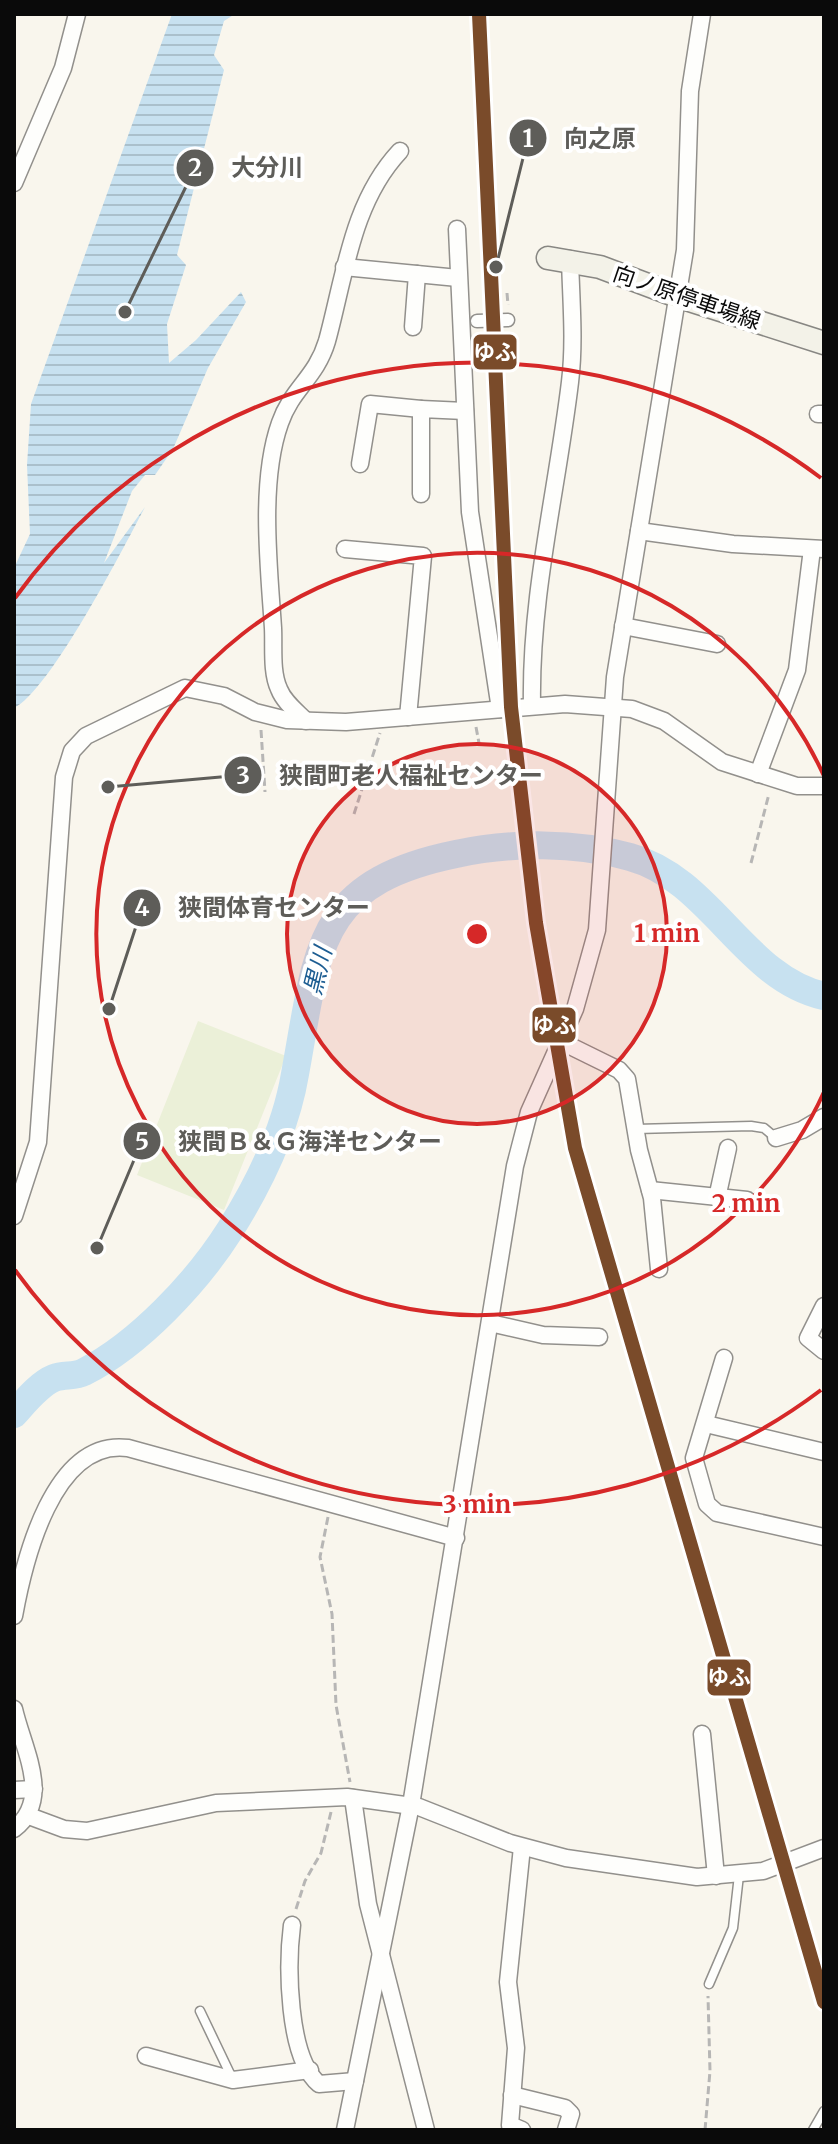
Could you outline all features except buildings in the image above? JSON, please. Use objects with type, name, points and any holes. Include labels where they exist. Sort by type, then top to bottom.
[{"type":"main road","name":"向ノ原停車場線","points":[[559,259],[824,343]]},
{"type":"street","points":[[14,183],[18,162],[63,68],[77,14]]},
{"type":"street","points":[[345,2130],[411,1805],[521,1140],[582,988],[597,930],[613,706],[623,626],[687,235],[692,67],[702,14]]},
{"type":"street","points":[[306,721],[277,686],[267,540],[268,495],[278,427],[290,397],[316,372],[344,267],[371,188],[400,151]]},
{"type":"street","points":[[457,229],[470,512],[500,709]]},
{"type":"street","points":[[532,705],[531,653],[537,582],[571,378],[559,259]]},
{"type":"street","points":[[344,267],[458,278]]},
{"type":"street","points":[[413,327],[417,274]]},
{"type":"street","points":[[477,321],[508,320]]},
{"type":"street","points":[[360,464],[370,404],[465,411]]},
{"type":"street","points":[[421,409],[421,494]]},
{"type":"street","points":[[639,531],[733,544],[818,549],[797,670],[758,774]]},
{"type":"street","points":[[345,549],[423,556],[408,717]]},
{"type":"street","points":[[623,626],[717,644]]},
{"type":"street","points":[[14,1216],[38,1142],[64,777],[72,751],[86,736],[185,688],[224,696],[264,715],[306,721],[408,717],[532,705],[613,706],[660,719],[715,759],[777,780],[806,787],[824,786]]},
{"type":"street","points":[[560,1041],[623,1073],[650,1190],[659,1269]]},
{"type":"street","points":[[776,1138],[802,1130],[824,1117]]},
{"type":"street","points":[[717,1198],[728,1148]]},
{"type":"street","points":[[650,1190],[747,1200]]},
{"type":"street","points":[[824,1306],[808,1338],[824,1351]]},
{"type":"street","points":[[490,1323],[543,1335],[599,1337]]},
{"type":"street","points":[[724,1358],[694,1458],[709,1508],[717,1513],[824,1537]]},
{"type":"street","points":[[706,1424],[824,1452]]},
{"type":"street","points":[[14,1616],[20,1557],[65,1477],[80,1461],[107,1449],[128,1448],[456,1538]]},
{"type":"street","points":[[14,1829],[29,1816],[34,1789],[15,1718]]},
{"type":"street","points":[[702,1734],[716,1876]]},
{"type":"street","points":[[14,1790],[34,1789]]},
{"type":"street","points":[[29,1816],[53,1826],[87,1831],[199,1806],[335,1796],[411,1805],[522,1847],[566,1858],[633,1869],[716,1876],[763,1871],[824,1848]]},
{"type":"street","points":[[353,1798],[359,1857],[426,2130]]},
{"type":"street","points":[[522,1847],[508,1982],[516,2038],[510,2125],[522,2130]]},
{"type":"street","points":[[292,1925],[288,1963],[292,2012],[310,2070],[319,2084],[355,2081]]},
{"type":"street","points":[[146,2056],[233,2080],[310,2070]]},
{"type":"street","points":[[512,2095],[565,2108],[571,2114],[566,2130]]},
{"type":"lane","points":[[635,1129],[751,1126],[764,1128],[776,1138]]},
{"type":"lane","points":[[709,1984],[733,1928],[739,1875]]},
{"type":"lane","points":[[200,2011],[233,2080]]},
{"type":"lane","points":[[813,2130],[824,2111]]},
{"type":"path","points":[[264,715],[260,739],[265,792]]},
{"type":"path","points":[[354,814],[385,718]]},
{"type":"path","points":[[751,863],[764,805],[777,780]]},
{"type":"path","points":[[332,1502],[320,1557],[332,1614],[336,1705],[353,1798]]},
{"type":"path","points":[[292,1925],[299,1896],[321,1853],[335,1796]]},
{"type":"path","points":[[705,2130],[710,2071],[709,1984]]},
{"type":"green space","points":[[198,1021],[286,1056],[224,1210],[137,1175]]},
{"type":"water","points":[[172,14],[235,14],[224,21],[214,55],[224,70],[177,255],[186,265],[167,324],[169,363],[196,340],[241,292],[246,302],[208,368],[173,449],[155,475],[145,475],[132,491],[104,563],[145,507],[104,584],[47,675],[14,708],[14,568],[30,534],[27,465],[31,404]]},
{"type":"waterway","name":"黒川","points":[[14,1414],[48,1381],[84,1372],[125,1345],[165,1310],[217,1250],[251,1194],[278,1135],[291,1094],[310,991],[331,928],[349,904],[374,883],[409,867],[456,854],[499,847],[566,846],[630,857],[658,869],[683,885],[771,970],[796,986],[824,996]]},
{"type":"transit line","name":"ゆふ","points":[[479,14],[511,707],[536,923],[575,1148],[824,2002]]},
{"type":"place","name":"向之原","points":[[496,267]]},
{"type":"place","name":"大分川","points":[[125,312]]},
{"type":"place","name":"狭間町老人福祉センター","points":[[108,787]]},
{"type":"place","name":"狭間体育センター","points":[[109,1009]]},
{"type":"place","name":"狭間Ｂ＆Ｇ海洋センター","points":[[97,1248]]}]
